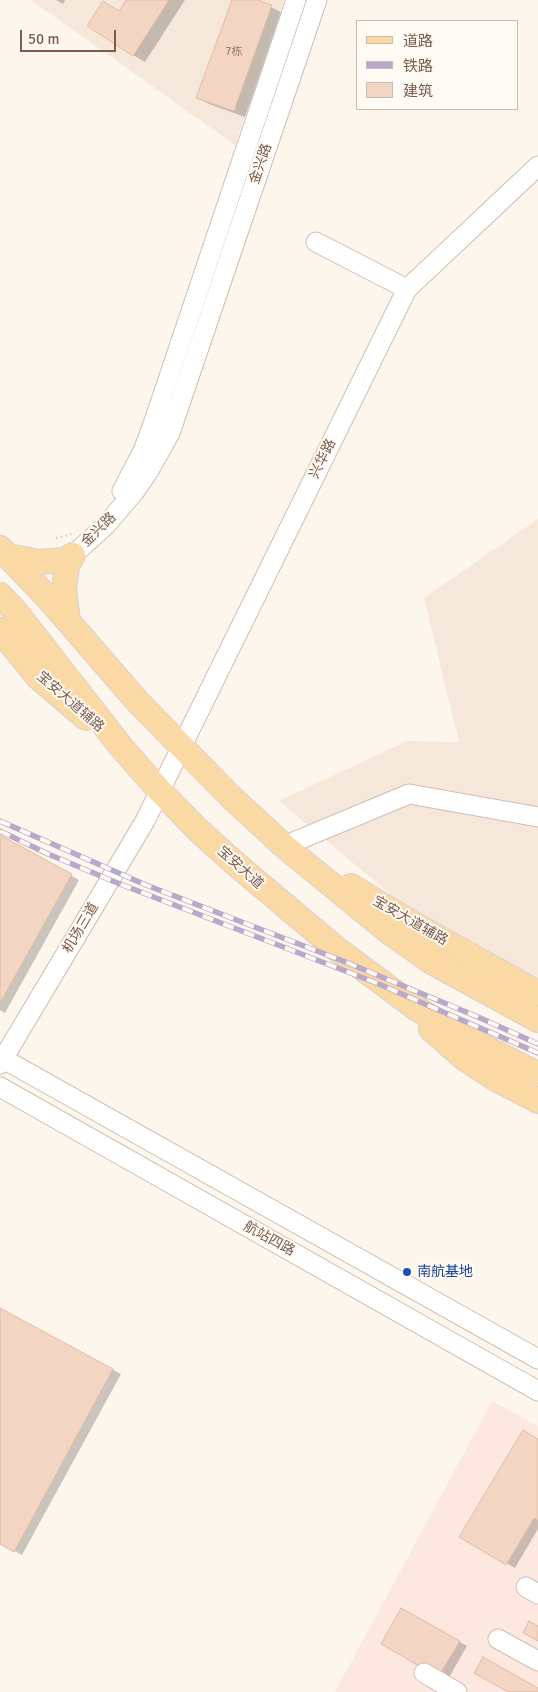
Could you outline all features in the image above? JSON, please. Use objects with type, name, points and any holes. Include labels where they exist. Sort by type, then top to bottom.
[{"type":"main road","points":[[5,552],[38,562],[64,560],[73,555]]},
{"type":"main road","points":[[5,552],[137,701],[231,797],[284,846],[389,932],[422,955],[472,985],[538,1020]]},
{"type":"main road","points":[[68,621],[64,590],[67,566],[73,555]]},
{"type":"main road","name":"宝安大道","points":[[0,596],[16,612],[122,748],[198,830],[265,889],[390,990],[447,1028],[538,1074]]},
{"type":"main road","name":"宝安大道辅路","points":[[0,630],[38,677],[122,748]]},
{"type":"main road","name":"宝安大道辅路","points":[[284,846],[412,923],[538,993]]},
{"type":"main road","points":[[390,990],[466,1059],[494,1078],[538,1101]]},
{"type":"street","name":"金兴路","points":[[73,555],[95,530],[120,496],[143,450],[296,0]]},
{"type":"street","name":"金兴路","points":[[73,555],[106,525],[135,491],[152,466],[170,433],[316,0]]},
{"type":"street","name":"兴华路","points":[[160,790],[407,289],[538,166]]},
{"type":"street","points":[[316,242],[407,289]]},
{"type":"street","name":"机场三道","points":[[1,1060],[145,821],[160,790]]},
{"type":"street","points":[[284,846],[409,794],[538,816]]},
{"type":"street","name":"航站四路","points":[[1,1060],[538,1359]]},
{"type":"street","name":"航站四路","points":[[0,1087],[538,1391]]},
{"type":"street","points":[[498,1639],[538,1661]]},
{"type":"street","points":[[424,1674],[457,1692]]},
{"type":"shaded area","points":[[31,0],[284,0],[235,145]]},
{"type":"shaded area","points":[[538,519],[538,982],[401,903],[279,801],[407,741],[459,742],[424,598]]},
{"type":"shaded area","points":[[492,1401],[538,1426],[538,1692],[335,1692]]},
{"type":"building","points":[[126,0],[169,0],[133,56],[87,26],[103,1],[119,11]]},
{"type":"building","points":[[232,0],[257,0],[272,5],[234,111],[196,98]]},
{"type":"building","points":[[0,835],[72,874],[0,1003]]},
{"type":"building","points":[[0,1308],[113,1369],[14,1552],[0,1544]]},
{"type":"building","points":[[523,1430],[538,1439],[538,1520],[534,1518],[506,1565],[459,1537]]},
{"type":"building","points":[[401,1608],[460,1641],[438,1677],[381,1644]]},
{"type":"building","points":[[529,1621],[538,1626],[538,1641],[523,1633]]},
{"type":"building","points":[[483,1657],[538,1688],[538,1692],[508,1692],[474,1673]]},
{"type":"railway","points":[[0,821],[146,885],[348,963],[538,1044]]},
{"type":"railway","points":[[0,831],[48,854],[120,884],[374,982],[538,1053]]},
{"type":"place","name":"南航基地","points":[[407,1272]]}]
